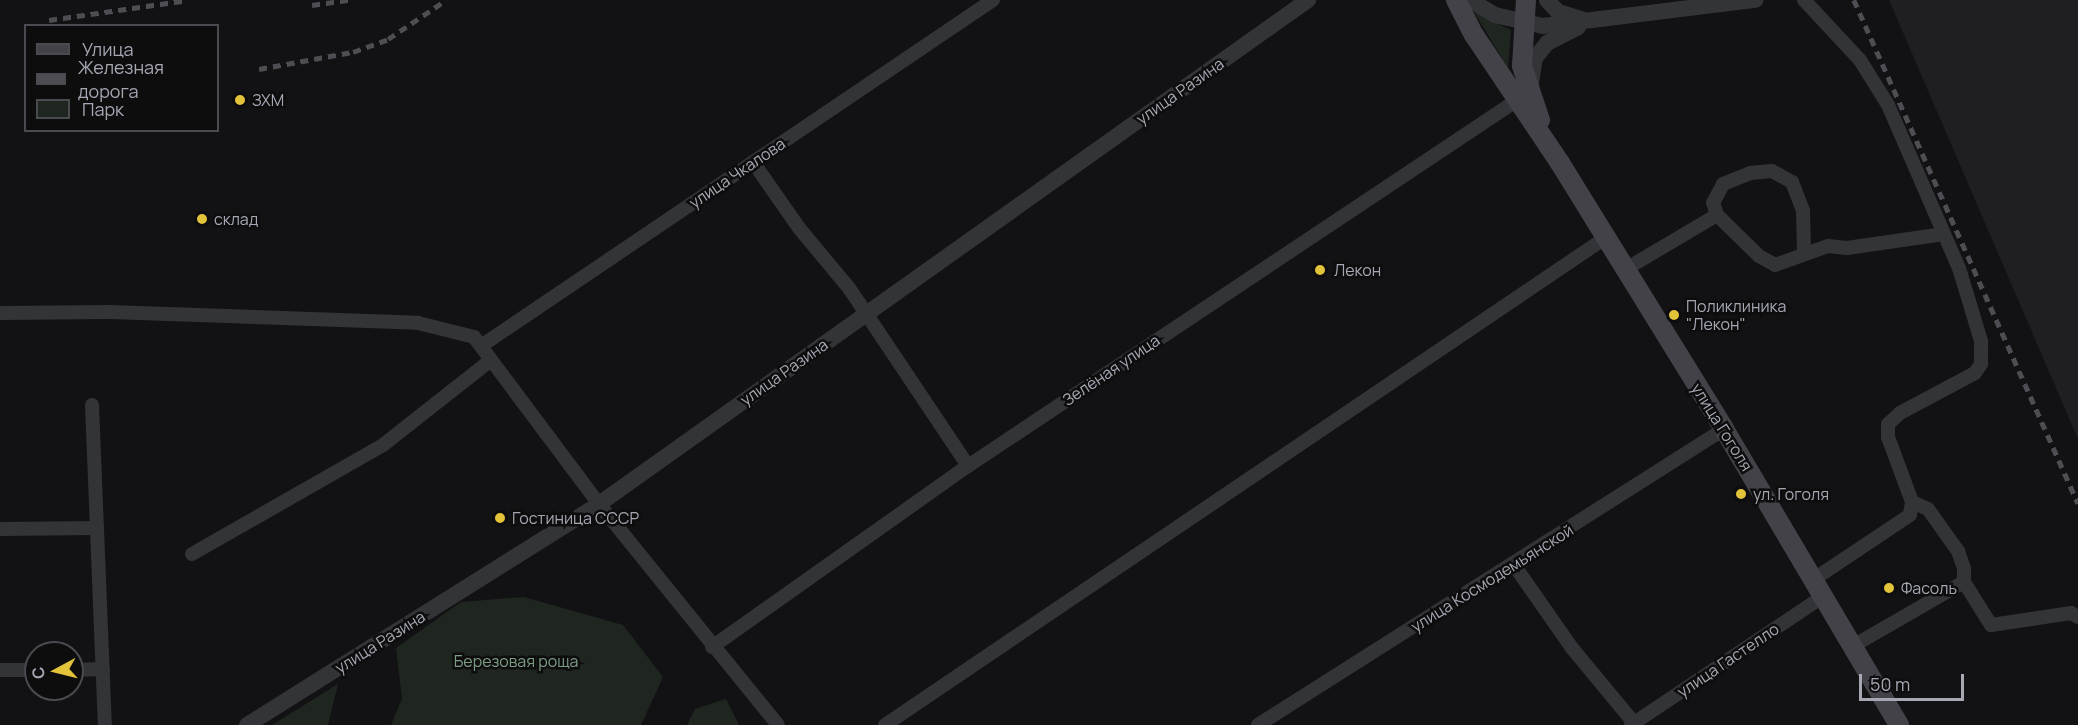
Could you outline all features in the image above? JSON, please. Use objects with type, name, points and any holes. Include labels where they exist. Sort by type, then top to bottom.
[{"type":"main road","points":[[1456,0],[1522,98]]},
{"type":"main road","points":[[1522,98],[1522,23],[1526,0]]},
{"type":"main road","name":"улица Гоголя","points":[[1522,98],[1624,270],[1724,429],[1899,725]]},
{"type":"street","name":"улица Чкалова","points":[[481,346],[993,0]]},
{"type":"street","name":"улица Разина","points":[[247,725],[599,504],[1308,0]]},
{"type":"street","points":[[1470,0],[1495,15],[1543,26],[1755,0]]},
{"type":"street","points":[[1547,0],[1569,18],[1594,20]]},
{"type":"street","points":[[1804,0],[1860,60],[1888,105],[1944,234],[1981,341],[1981,364],[1975,373],[1900,413],[1888,424],[1888,437],[1912,502],[1928,509],[1958,551],[1965,568],[1964,582],[1991,625],[2071,613],[2078,617]]},
{"type":"street","points":[[1522,98],[1535,58],[1547,43],[1594,20]]},
{"type":"street","name":"Зелёная улица","points":[[712,647],[968,466],[1522,98]]},
{"type":"street","points":[[753,162],[866,313],[968,466]]},
{"type":"street","points":[[1804,252],[1803,210],[1792,182],[1772,171],[1750,173],[1723,184],[1713,203],[1717,215],[1759,256],[1774,265],[1804,252],[1828,246],[1847,248],[1944,234]]},
{"type":"street","points":[[1624,270],[1717,215]]},
{"type":"street","points":[[885,725],[1605,238]]},
{"type":"street","points":[[0,313],[110,312],[418,323],[474,337],[599,504],[712,647],[778,725]]},
{"type":"street","points":[[192,554],[383,445],[491,360]]},
{"type":"street","points":[[92,405],[105,725]]},
{"type":"street","name":"улица Космодемьянской","points":[[1258,725],[1514,565],[1724,429]]},
{"type":"street","name":"улица Гастелло","points":[[1633,724],[1819,587],[1910,515],[1912,502]]},
{"type":"street","points":[[0,529],[97,528]]},
{"type":"street","points":[[1514,565],[1572,648],[1633,724]]},
{"type":"street","points":[[1853,646],[1964,582]]},
{"type":"street","points":[[84,670],[103,669]]},
{"type":"street","points":[[0,670],[24,670]]},
{"type":"shaded area","points":[[1889,0],[2078,0],[2078,439]]},
{"type":"green space","points":[[1474,12],[1511,30],[1508,68]]},
{"type":"green space","name":"Березовая роща","points":[[524,597],[623,625],[663,677],[641,725],[391,725],[402,699],[396,648],[461,602]]},
{"type":"green space","points":[[338,684],[328,725],[272,725]]},
{"type":"green space","points":[[726,699],[739,725],[687,725],[695,709]]},
{"type":"railway","points":[[49,20],[187,0]]},
{"type":"railway","points":[[312,5],[349,0]]},
{"type":"railway","points":[[259,69],[353,52],[388,39],[446,0]]},
{"type":"railway","points":[[1854,0],[2078,503]]},
{"type":"place","name":"ЗХМ","points":[[240,100]]},
{"type":"place","name":"склад","points":[[202,219]]},
{"type":"place","name":"Лекон","points":[[1320,270]]},
{"type":"place","name":"Поликлиника \"Лекон\"","points":[[1674,315]]},
{"type":"place","name":"ул. Гоголя","points":[[1741,494]]},
{"type":"place","name":"Гостиница СССР","points":[[500,518]]},
{"type":"place","name":"Фасоль","points":[[1889,588]]}]
